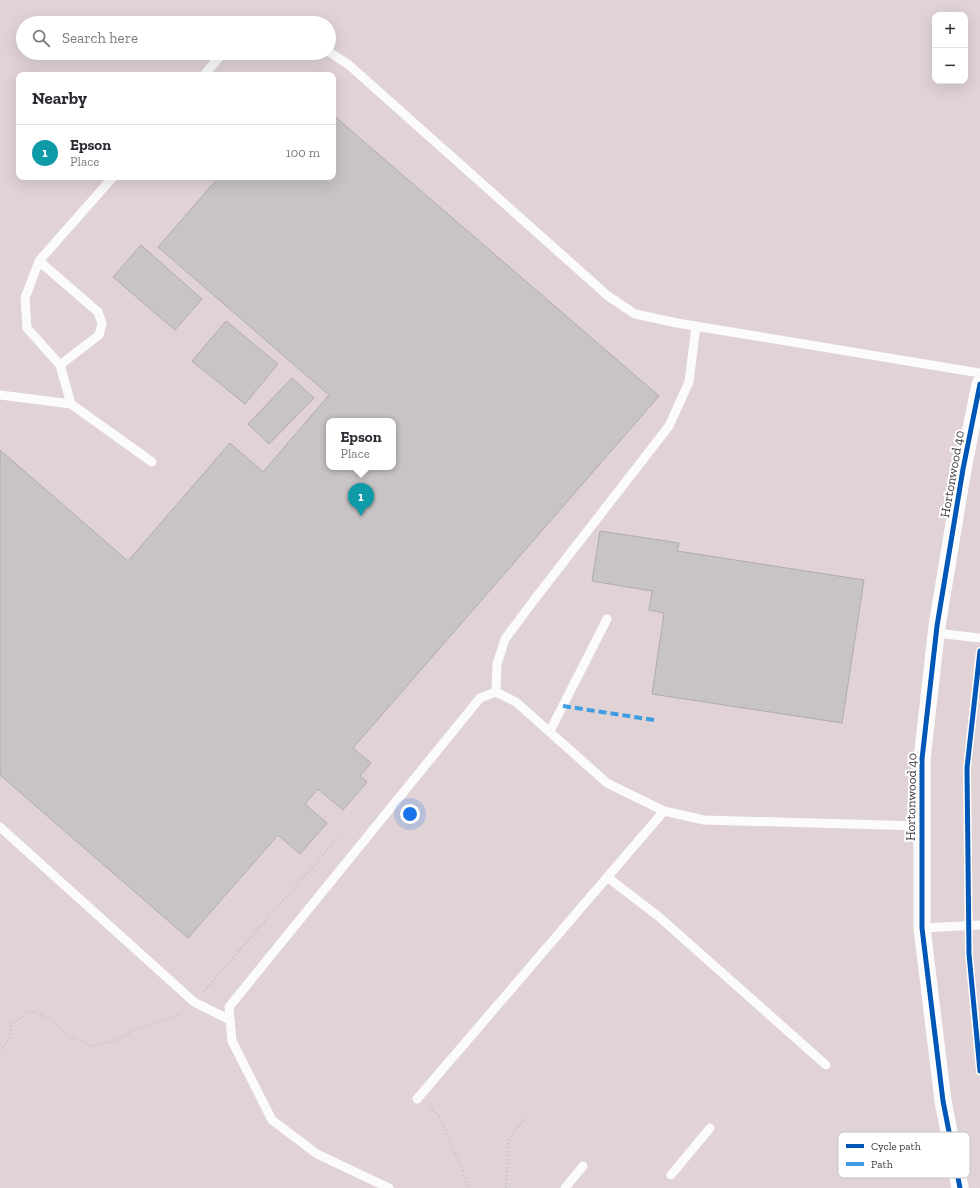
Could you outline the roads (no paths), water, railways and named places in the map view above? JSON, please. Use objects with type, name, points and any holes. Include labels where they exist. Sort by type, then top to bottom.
[{"type":"street","name":"Hortonwood 40","points":[[949,1132],[943,1101],[922,928],[922,759],[936,633],[963,469],[980,384]]},
{"type":"street","name":"Hortonwood 40","points":[[958,1178],[960,1188]]},
{"type":"lane","points":[[336,57],[349,65],[608,296],[635,314],[677,323],[980,373]]},
{"type":"lane","points":[[207,72],[217,60]]},
{"type":"lane","points":[[71,404],[60,365],[27,328],[25,298],[38,261],[110,180]]},
{"type":"lane","points":[[38,261],[98,312],[102,323],[99,335],[60,365]]},
{"type":"lane","points":[[496,692],[497,664],[505,639],[538,594],[669,426],[689,382],[696,326]]},
{"type":"lane","points":[[0,395],[71,404],[152,462]]},
{"type":"lane","points":[[550,732],[608,619]]},
{"type":"lane","points":[[936,633],[980,638]]},
{"type":"lane","points":[[386,1187],[316,1154],[272,1120],[232,1041],[229,1007],[480,698],[496,692],[516,702],[607,782],[664,810],[704,820],[921,826]]},
{"type":"lane","points":[[417,1099],[664,810]]},
{"type":"lane","points":[[0,827],[194,1002],[230,1020]]},
{"type":"lane","points":[[607,877],[658,916],[826,1066]]},
{"type":"lane","points":[[922,928],[980,925]]},
{"type":"lane","points":[[671,1175],[710,1128]]},
{"type":"lane","points":[[565,1188],[584,1166]]},
{"type":"place","name":"Epson","points":[[361,516]]}]
